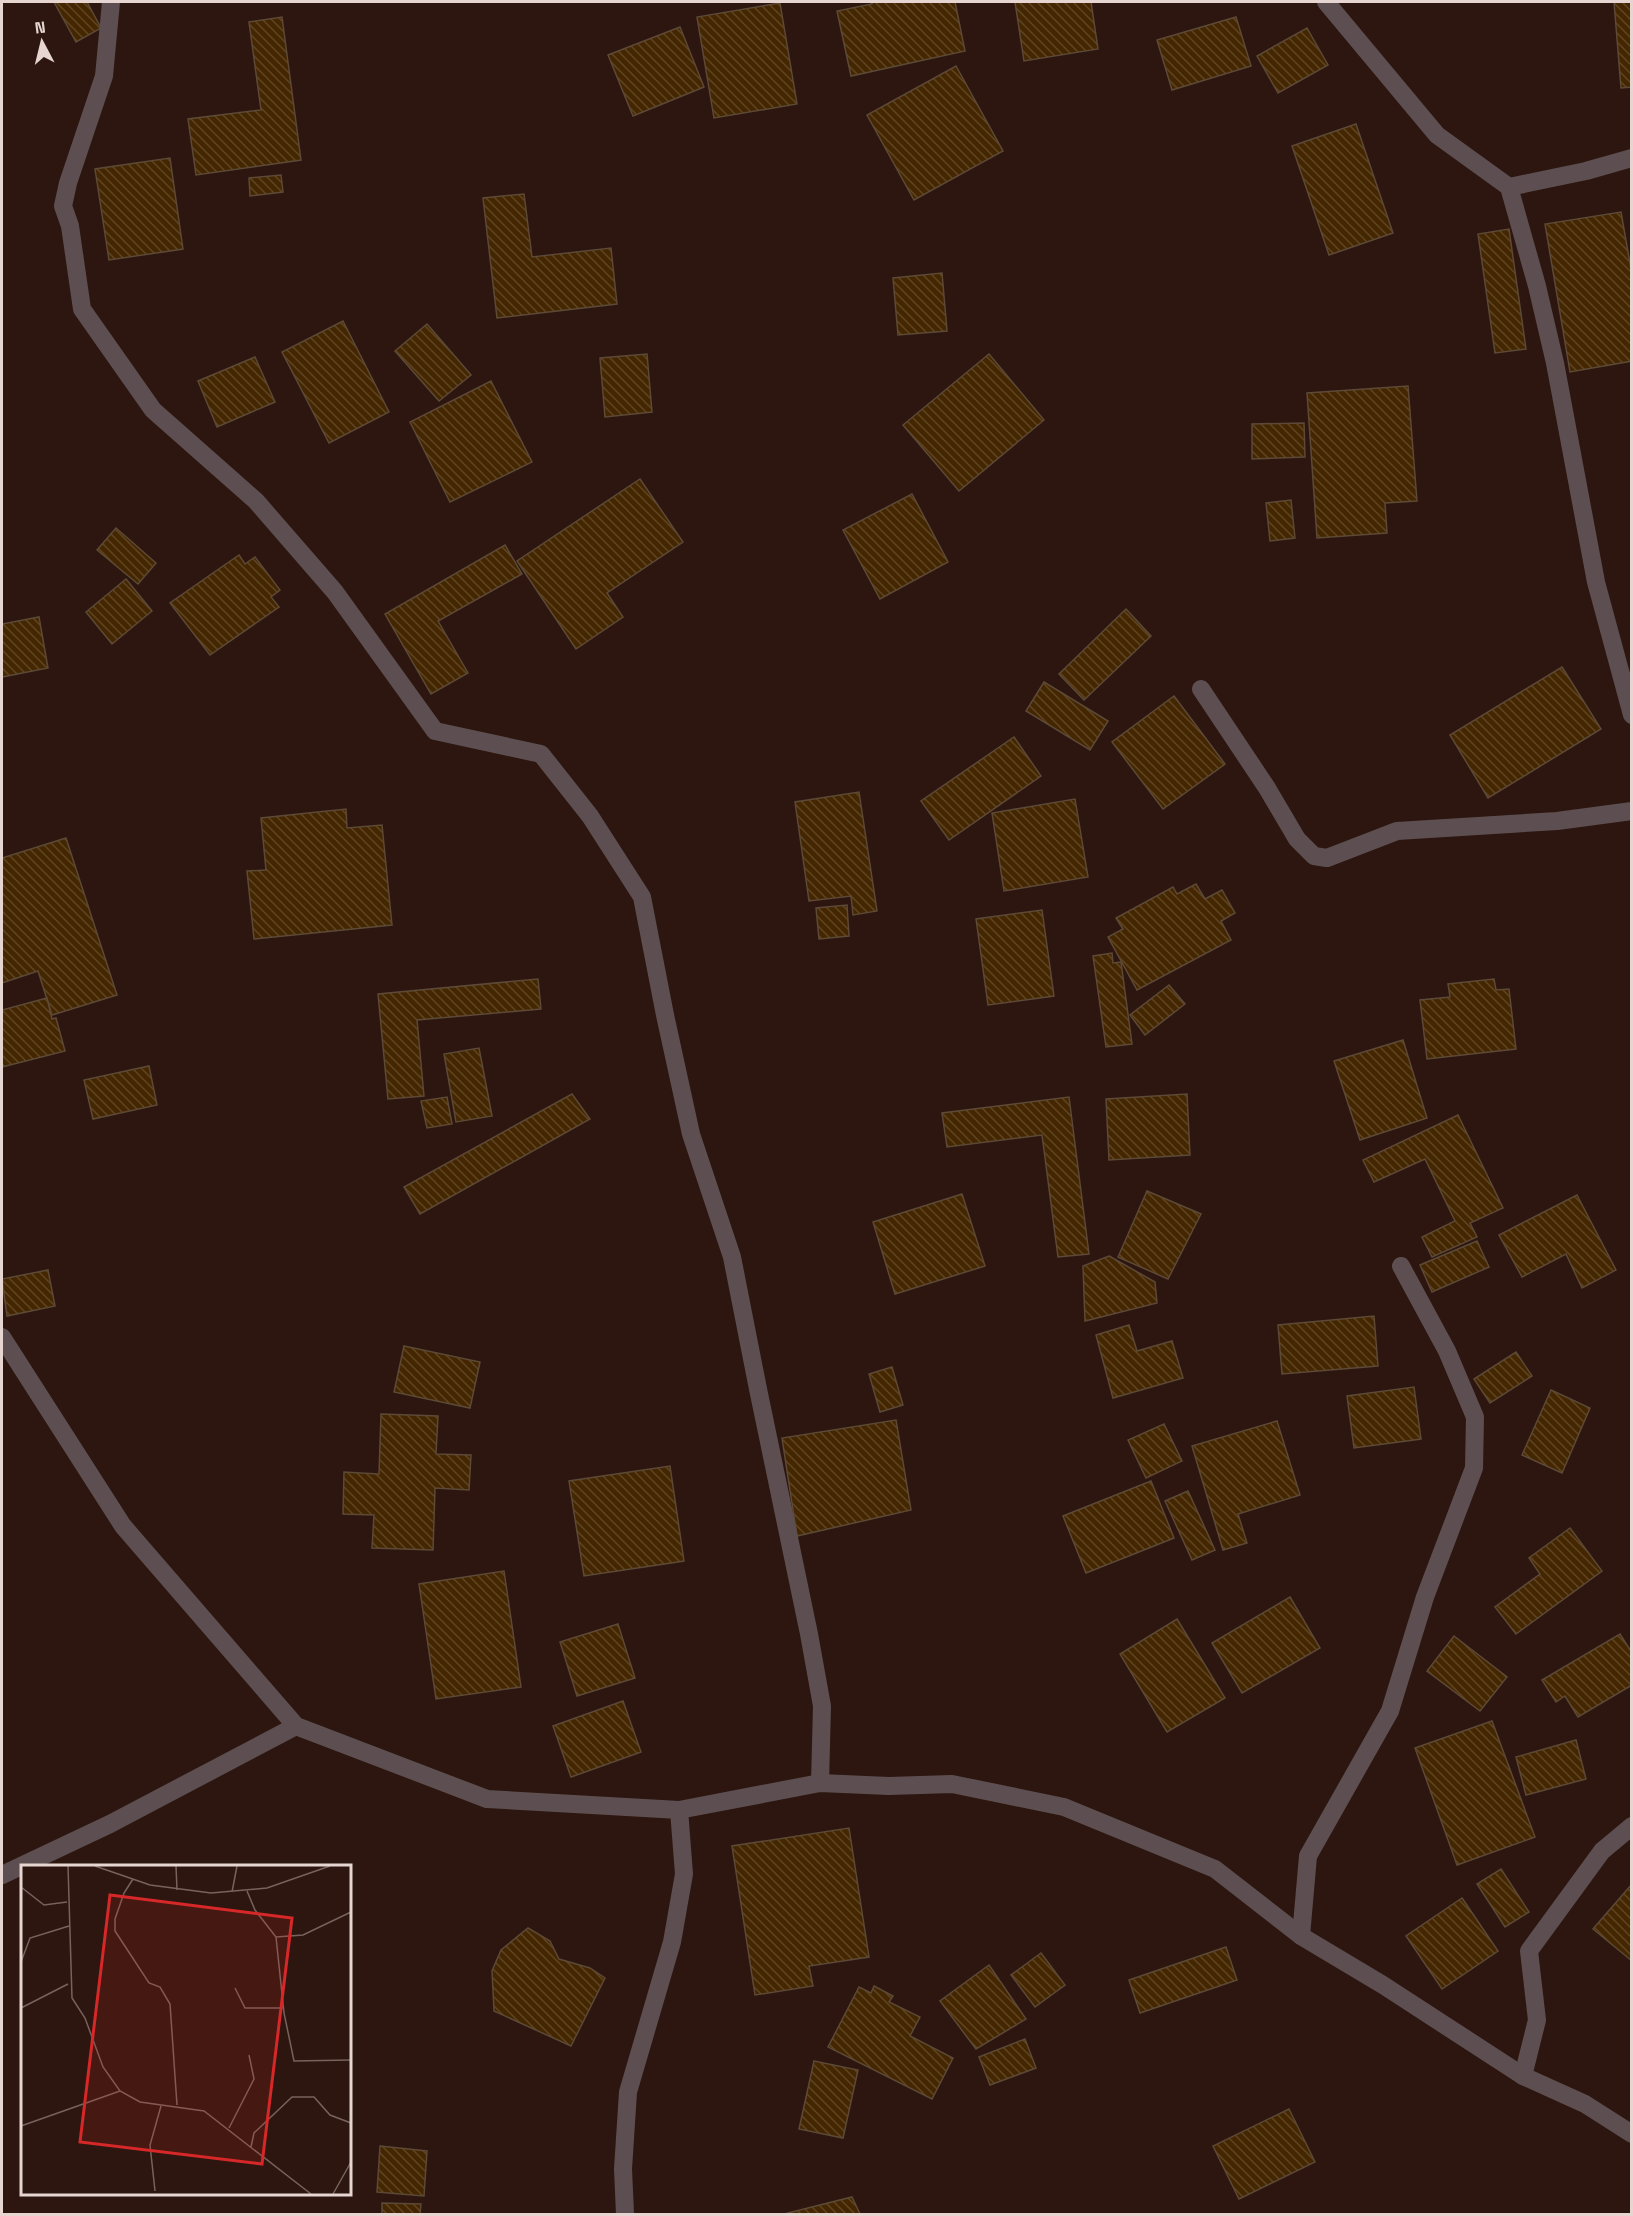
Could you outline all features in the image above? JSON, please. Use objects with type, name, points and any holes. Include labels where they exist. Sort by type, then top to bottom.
[{"type":"street","points":[[111,2],[104,76],[68,183],[63,206],[70,226],[82,309],[153,410],[256,501],[335,592],[435,731],[541,754],[590,816],[642,897],[692,1134],[732,1257],[809,1634],[822,1706],[820,1783]]},
{"type":"street","points":[[1326,2],[1437,135],[1509,187],[1537,286],[1555,363],[1596,582],[1632,715]]},
{"type":"street","points":[[1509,187],[1586,171],[1632,158]]},
{"type":"street","points":[[1201,689],[1267,788],[1297,839],[1314,856],[1327,858],[1397,831],[1557,821],[1632,811]]},
{"type":"street","points":[[1301,1936],[1308,1856],[1390,1711],[1425,1597],[1474,1468],[1475,1418],[1447,1351],[1401,1266]]},
{"type":"street","points":[[2,1337],[123,1526],[296,1726],[487,1799],[679,1810],[820,1783],[888,1786],[952,1784],[1064,1807],[1215,1869],[1301,1936],[1383,1985],[1523,2076],[1585,2104],[1632,2134]]},
{"type":"street","points":[[23,1865],[110,1824],[296,1726]]},
{"type":"street","points":[[625,2214],[623,2169],[628,2092],[672,1942],[684,1874],[679,1810]]},
{"type":"street","points":[[1523,2076],[1537,2019],[1529,1951],[1602,1851],[1632,1826]]},
{"type":"street","points":[[2,1875],[21,1866]]},
{"type":"building","points":[[54,2],[87,2],[101,28],[76,42]]},
{"type":"building","points":[[872,2],[955,2],[965,51],[851,76],[837,11],[872,4]]},
{"type":"building","points":[[1015,2],[1091,2],[1098,49],[1024,61]]},
{"type":"building","points":[[1614,2],[1632,2],[1632,87],[1621,88]]},
{"type":"building","points":[[780,3],[797,104],[714,118],[697,17]]},
{"type":"building","points":[[282,17],[301,160],[196,175],[188,119],[261,110],[249,22]]},
{"type":"building","points":[[1236,17],[1251,66],[1172,90],[1157,40]]},
{"type":"building","points":[[680,27],[704,87],[633,116],[608,55]]},
{"type":"building","points":[[1307,28],[1328,65],[1278,93],[1257,56]]},
{"type":"building","points":[[956,66],[1003,151],[914,200],[867,115]]},
{"type":"building","points":[[1356,124],[1393,233],[1329,255],[1292,146]]},
{"type":"building","points":[[170,158],[183,249],[109,260],[95,169]]},
{"type":"building","points":[[281,175],[283,192],[250,196],[249,178]]},
{"type":"building","points":[[524,194],[532,257],[611,248],[617,304],[497,318],[483,198]]},
{"type":"building","points":[[1621,212],[1632,275],[1632,361],[1570,372],[1545,224]]},
{"type":"building","points":[[1509,229],[1526,349],[1495,353],[1478,234]]},
{"type":"building","points":[[942,273],[947,331],[898,335],[893,278]]},
{"type":"building","points":[[343,321],[389,412],[329,443],[282,352]]},
{"type":"building","points":[[427,324],[471,375],[439,401],[395,351]]},
{"type":"building","points":[[647,354],[652,412],[605,417],[600,358]]},
{"type":"building","points":[[989,354],[1044,420],[959,491],[903,425]]},
{"type":"building","points":[[255,357],[275,402],[217,427],[198,381]]},
{"type":"building","points":[[491,381],[532,462],[450,502],[410,422]]},
{"type":"building","points":[[1408,386],[1417,501],[1385,503],[1387,533],[1317,538],[1307,393]]},
{"type":"building","points":[[1304,423],[1305,457],[1252,459],[1252,424]]},
{"type":"building","points":[[640,479],[683,542],[607,593],[623,617],[576,649],[517,561]]},
{"type":"building","points":[[912,494],[948,562],[880,599],[843,530]]},
{"type":"building","points":[[1291,500],[1295,538],[1270,541],[1266,503]]},
{"type":"building","points":[[116,528],[156,563],[138,584],[97,550]]},
{"type":"building","points":[[505,545],[522,574],[438,621],[468,673],[431,694],[385,614]]},
{"type":"building","points":[[239,555],[245,564],[255,557],[280,590],[271,597],[279,607],[210,655],[170,603]]},
{"type":"building","points":[[126,579],[152,611],[112,644],[86,612]]},
{"type":"building","points":[[1126,609],[1151,636],[1084,700],[1059,674]]},
{"type":"building","points":[[39,617],[48,668],[2,677],[2,624]]},
{"type":"building","points":[[1562,667],[1601,729],[1488,798],[1450,735]]},
{"type":"building","points":[[1044,682],[1108,721],[1090,750],[1026,711]]},
{"type":"building","points":[[1174,696],[1225,764],[1163,809],[1112,742]]},
{"type":"building","points":[[1014,737],[1041,776],[949,840],[921,801]]},
{"type":"building","points":[[859,792],[877,911],[853,915],[851,896],[809,901],[795,802]]},
{"type":"building","points":[[1075,799],[1088,877],[1004,891],[992,813]]},
{"type":"building","points":[[346,809],[347,828],[382,825],[392,925],[254,939],[247,871],[266,870],[261,818]]},
{"type":"building","points":[[66,838],[117,995],[52,1015],[38,971],[2,983],[2,858]]},
{"type":"building","points":[[1196,884],[1205,899],[1222,890],[1235,913],[1221,921],[1231,940],[1137,990],[1108,937],[1123,929],[1116,918],[1173,887],[1177,894]]},
{"type":"building","points":[[847,905],[849,936],[819,939],[816,908]]},
{"type":"building","points":[[1042,910],[1054,996],[988,1005],[976,919]]},
{"type":"building","points":[[1112,953],[1113,963],[1121,962],[1132,1044],[1106,1047],[1093,956]]},
{"type":"building","points":[[538,979],[541,1009],[417,1020],[424,1096],[388,1099],[378,994]]},
{"type":"building","points":[[1494,979],[1496,990],[1509,989],[1516,1049],[1427,1059],[1420,1000],[1450,997],[1448,984]]},
{"type":"building","points":[[1169,985],[1185,1004],[1145,1035],[1130,1015]]},
{"type":"building","points":[[47,998],[52,1019],[56,1018],[65,1051],[2,1067],[2,1010]]},
{"type":"building","points":[[1403,1040],[1427,1118],[1360,1140],[1334,1061]]},
{"type":"building","points":[[479,1048],[492,1116],[456,1122],[444,1054]]},
{"type":"building","points":[[149,1066],[157,1105],[93,1119],[84,1080]]},
{"type":"building","points":[[572,1094],[590,1119],[420,1214],[404,1187]]},
{"type":"building","points":[[1187,1094],[1190,1155],[1109,1160],[1106,1099]]},
{"type":"building","points":[[447,1097],[452,1124],[427,1128],[421,1101]]},
{"type":"building","points":[[1069,1097],[1089,1254],[1058,1257],[1042,1135],[947,1147],[942,1113]]},
{"type":"building","points":[[1458,1115],[1503,1208],[1470,1223],[1477,1237],[1432,1257],[1422,1237],[1455,1221],[1425,1159],[1374,1182],[1363,1160]]},
{"type":"building","points":[[1147,1191],[1201,1214],[1168,1279],[1118,1257]]},
{"type":"building","points":[[962,1194],[985,1266],[895,1294],[873,1222]]},
{"type":"building","points":[[1577,1195],[1616,1270],[1582,1288],[1566,1254],[1522,1277],[1499,1235]]},
{"type":"building","points":[[1477,1241],[1489,1267],[1432,1292],[1420,1265]]},
{"type":"building","points":[[1109,1256],[1155,1282],[1157,1303],[1085,1321],[1083,1266]]},
{"type":"building","points":[[48,1270],[55,1306],[7,1316],[2,1279]]},
{"type":"building","points":[[1374,1316],[1378,1366],[1282,1374],[1278,1325]]},
{"type":"building","points":[[1129,1325],[1137,1351],[1172,1341],[1183,1378],[1113,1398],[1096,1335]]},
{"type":"building","points":[[404,1346],[480,1362],[470,1408],[394,1392]]},
{"type":"building","points":[[1516,1352],[1532,1376],[1490,1403],[1474,1379]]},
{"type":"building","points":[[892,1367],[903,1405],[880,1412],[869,1374]]},
{"type":"building","points":[[1414,1387],[1421,1439],[1354,1448],[1347,1396]]},
{"type":"building","points":[[1551,1390],[1590,1408],[1562,1473],[1522,1455]]},
{"type":"building","points":[[381,1414],[438,1416],[436,1454],[471,1455],[469,1490],[435,1488],[433,1550],[372,1548],[374,1515],[343,1514],[344,1472],[379,1474]]},
{"type":"building","points":[[896,1420],[911,1510],[797,1536],[782,1438]]},
{"type":"building","points":[[1277,1421],[1300,1495],[1238,1514],[1247,1543],[1223,1550],[1192,1446]]},
{"type":"building","points":[[1164,1424],[1182,1461],[1146,1478],[1128,1440]]},
{"type":"building","points":[[670,1466],[684,1561],[584,1576],[569,1481]]},
{"type":"building","points":[[1151,1481],[1174,1538],[1086,1573],[1063,1516]]},
{"type":"building","points":[[1188,1491],[1215,1550],[1192,1560],[1165,1501]]},
{"type":"building","points":[[1570,1528],[1602,1571],[1516,1634],[1495,1607],[1540,1574],[1529,1558]]},
{"type":"building","points":[[504,1571],[521,1687],[436,1699],[419,1584]]},
{"type":"building","points":[[1290,1597],[1320,1648],[1242,1693],[1212,1643]]},
{"type":"building","points":[[1177,1619],[1225,1698],[1167,1732],[1120,1654]]},
{"type":"building","points":[[618,1624],[635,1678],[577,1696],[560,1642]]},
{"type":"building","points":[[1620,1634],[1632,1653],[1632,1685],[1578,1717],[1565,1696],[1556,1702],[1542,1680]]},
{"type":"building","points":[[1454,1636],[1507,1677],[1480,1711],[1427,1671]]},
{"type":"building","points":[[623,1701],[641,1752],[571,1777],[553,1726]]},
{"type":"building","points":[[1492,1721],[1535,1837],[1457,1865],[1415,1748]]},
{"type":"building","points":[[1576,1740],[1586,1779],[1526,1795],[1516,1757]]},
{"type":"building","points":[[849,1828],[869,1957],[809,1966],[813,1986],[755,1995],[732,1846]]},
{"type":"building","points":[[1501,1869],[1529,1912],[1505,1927],[1477,1884]]},
{"type":"building","points":[[1632,1884],[1632,1961],[1593,1929]]},
{"type":"building","points":[[1462,1898],[1498,1951],[1442,1989],[1406,1936]]},
{"type":"building","points":[[528,1928],[550,1941],[559,1959],[590,1968],[605,1978],[571,2046],[494,2011],[492,1971],[501,1950]]},
{"type":"building","points":[[1226,1947],[1237,1980],[1140,2013],[1129,1980]]},
{"type":"building","points":[[1041,1953],[1065,1985],[1035,2007],[1011,1975]]},
{"type":"building","points":[[989,1965],[1026,2019],[976,2049],[940,2001]]},
{"type":"building","points":[[874,1986],[893,1996],[889,2002],[920,2017],[910,2036],[953,2058],[932,2099],[828,2047],[859,1987],[871,1993]]},
{"type":"building","points":[[1025,2039],[1036,2068],[990,2085],[979,2057]]},
{"type":"building","points":[[814,2061],[858,2070],[843,2138],[799,2129]]},
{"type":"building","points":[[1289,2109],[1315,2162],[1239,2199],[1213,2146]]},
{"type":"building","points":[[380,2146],[427,2151],[424,2196],[377,2192]]},
{"type":"building","points":[[852,2197],[860,2214],[784,2214]]},
{"type":"building","points":[[382,2203],[421,2204],[420,2214],[382,2214]]}]
